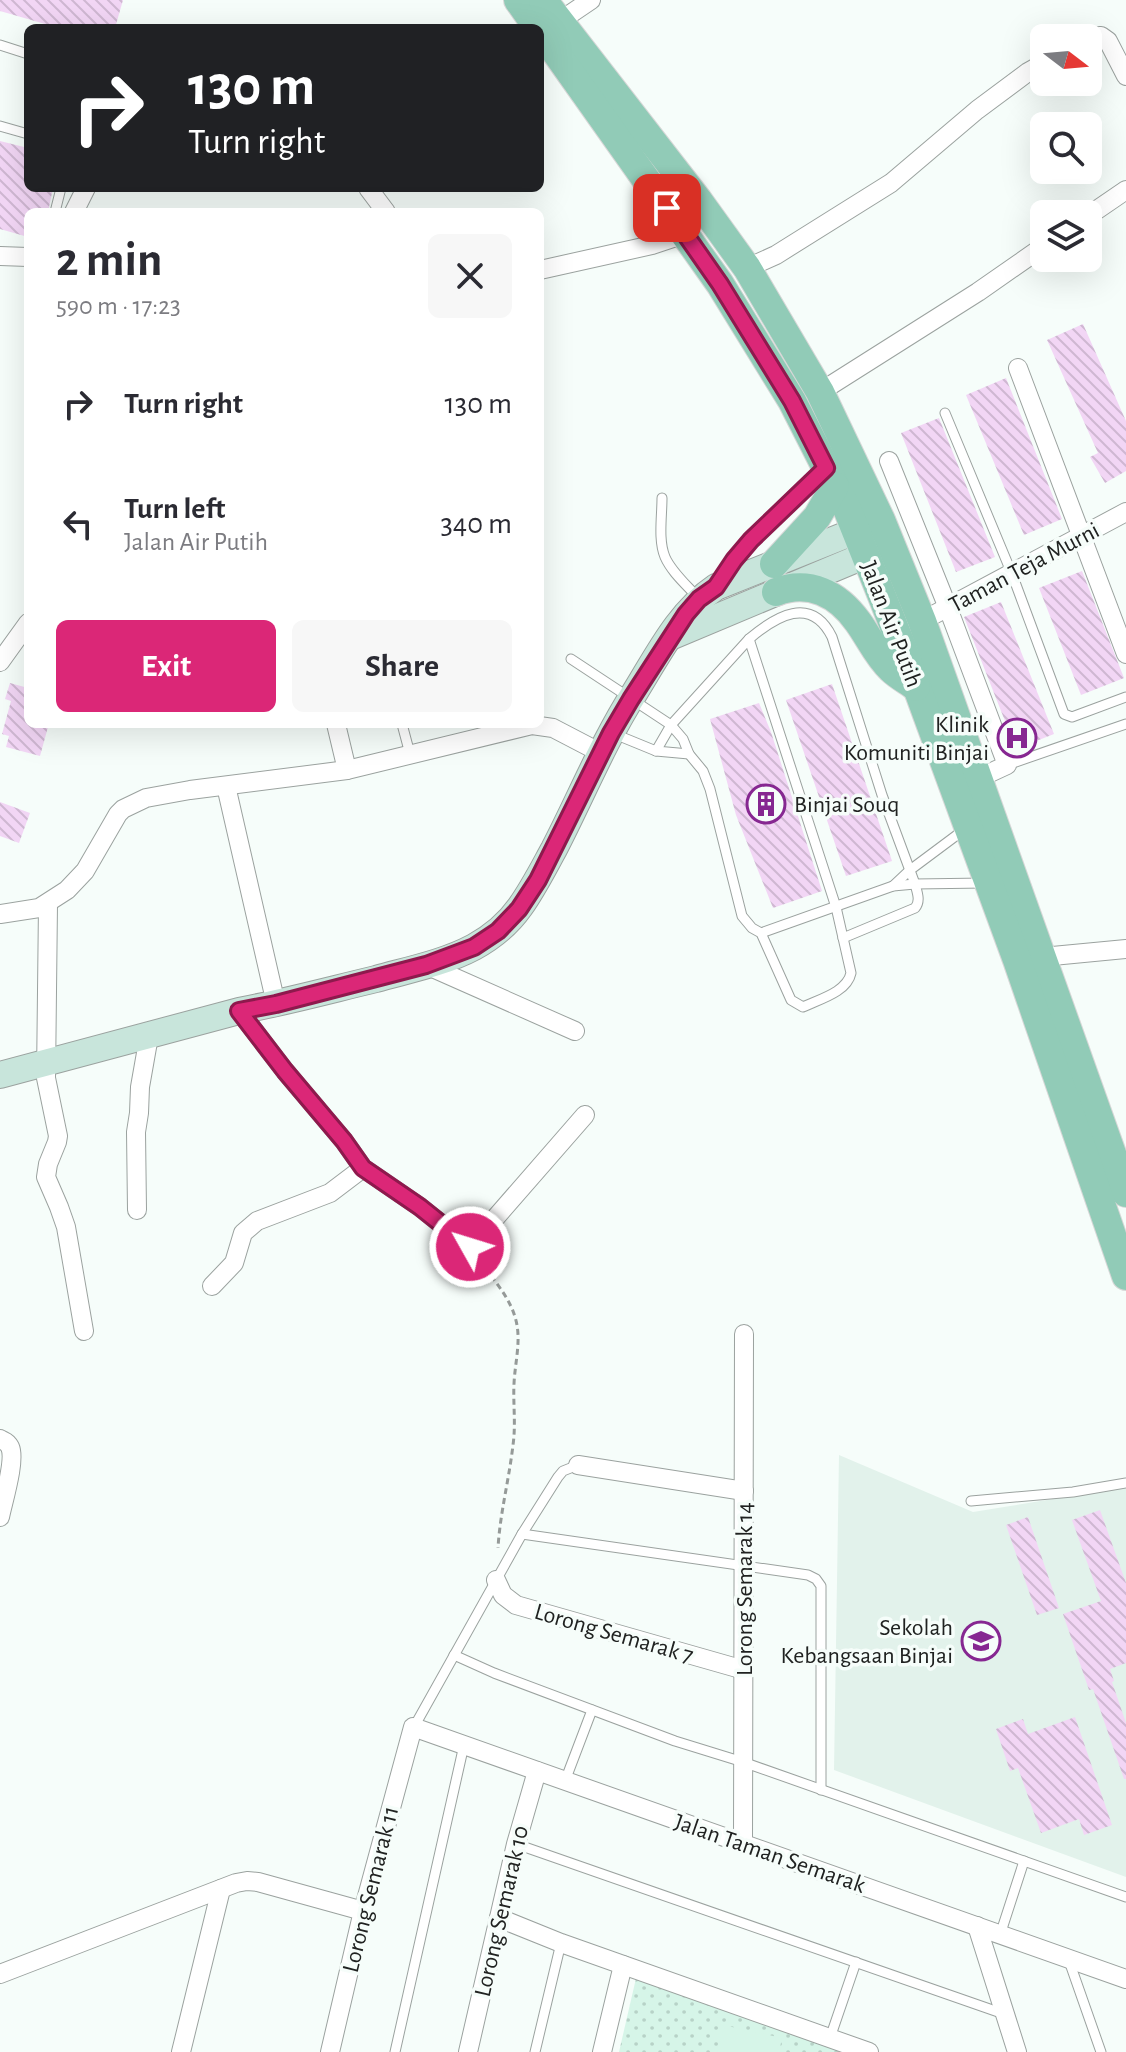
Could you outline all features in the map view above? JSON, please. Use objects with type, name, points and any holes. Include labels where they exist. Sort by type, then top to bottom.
[{"type":"main road","name":"Jalan Air Putih","points":[[518,0],[545,20],[698,200],[747,268],[820,392],[874,538],[917,688],[989,883],[1126,1276]]},
{"type":"main road","name":"Jalan Air Putih","points":[[545,20],[720,284],[785,390],[831,477],[874,538],[922,621],[1042,957],[1120,1160],[1126,1193]]},
{"type":"main road","points":[[774,564],[817,517],[831,477]]},
{"type":"main road","points":[[776,592],[789,587],[808,587],[838,602],[856,619],[890,668],[917,688]]},
{"type":"street","points":[[545,20],[591,0]]},
{"type":"street","points":[[1102,37],[1108,41],[1126,76]]},
{"type":"street","points":[[747,268],[776,255],[891,183],[977,110],[1030,71]]},
{"type":"street","points":[[1102,206],[1126,190]]},
{"type":"street","points":[[544,269],[640,249],[685,234]]},
{"type":"street","points":[[0,256],[24,257]]},
{"type":"street","points":[[820,392],[1030,256]]},
{"type":"street","points":[[1018,368],[1082,536],[1120,619],[1126,654]]},
{"type":"street","points":[[889,461],[1007,765],[979,778]]},
{"type":"street","name":"Taman Teja Murni","points":[[922,621],[1126,512]]},
{"type":"street","points":[[0,1075],[426,965],[474,947],[498,931],[519,909],[538,880],[606,743],[686,614],[708,593],[774,564],[874,538]]},
{"type":"street","points":[[670,637],[776,592],[874,538]]},
{"type":"street","points":[[4,651],[24,628]]},
{"type":"street","points":[[544,726],[606,743]]},
{"type":"street","points":[[337,728],[347,770]]},
{"type":"street","points":[[0,914],[39,908],[67,890],[85,871],[123,809],[146,798],[347,770],[410,754],[465,732],[503,728]]},
{"type":"street","points":[[226,786],[276,1004]]},
{"type":"street","points":[[48,904],[46,1078],[58,1136],[46,1177],[66,1227],[84,1331]]},
{"type":"street","points":[[1042,957],[1126,949]]},
{"type":"street","points":[[426,965],[575,1031]]},
{"type":"street","points":[[239,1011],[363,1168],[420,1207],[470,1247],[585,1115]]},
{"type":"street","points":[[137,1210],[136,1132],[149,1036]]},
{"type":"street","points":[[1086,1161],[1120,1160]]},
{"type":"street","points":[[212,1286],[234,1263],[243,1233],[257,1221],[330,1193],[363,1168]]},
{"type":"street","name":"Lorong Semarak 14","points":[[743,1844],[744,1334]]},
{"type":"street","points":[[0,1439],[7,1443],[11,1452],[9,1479],[0,1517]]},
{"type":"street","points":[[578,1465],[744,1491]]},
{"type":"street","name":"Lorong Semarak 7","points":[[496,1580],[503,1595],[516,1605],[744,1670]]},
{"type":"street","name":"Jalan Taman Semarak","points":[[413,1727],[1126,1979]]},
{"type":"street","name":"Lorong Semarak 11","points":[[330,2052],[363,1911],[413,1727]]},
{"type":"street","name":"Lorong Semarak 10","points":[[468,2052],[516,1844],[537,1771]]},
{"type":"street","points":[[0,1974],[247,1881],[363,1911]]},
{"type":"street","points":[[181,2052],[221,1889]]},
{"type":"street","points":[[499,1918],[869,2052]]},
{"type":"street","points":[[977,1926],[1017,2052]]},
{"type":"street","points":[[602,2052],[623,1965]]},
{"type":"lane","points":[[0,45],[24,53]]},
{"type":"lane","points":[[0,126],[24,133]]},
{"type":"lane","points":[[945,413],[1012,574],[1064,714],[1072,717],[1126,697]]},
{"type":"lane","points":[[662,498],[664,556],[671,568],[708,593],[751,540],[831,477]]},
{"type":"lane","points":[[656,751],[671,725],[763,627],[797,612],[819,618],[832,637],[919,899],[915,908],[843,938]]},
{"type":"lane","points":[[571,659],[671,725],[683,739],[710,789],[742,916],[761,933],[791,1000],[803,1007],[843,987],[851,973],[836,907],[749,639]]},
{"type":"lane","points":[[1007,765],[1126,724]]},
{"type":"lane","points":[[403,728],[410,754]]},
{"type":"lane","points":[[606,743],[689,754]]},
{"type":"lane","points":[[893,886],[968,827]]},
{"type":"lane","points":[[761,933],[893,886],[989,883]]},
{"type":"lane","points":[[413,1727],[522,1534],[558,1477],[563,1471],[578,1465]]},
{"type":"lane","points":[[971,1501],[1073,1492],[1126,1483]]},
{"type":"lane","points":[[522,1534],[808,1575],[816,1579],[821,1586],[821,1790]]},
{"type":"lane","points":[[454,1655],[675,1741],[1126,1897]]},
{"type":"lane","points":[[565,1781],[592,1710]]},
{"type":"lane","points":[[395,2052],[464,1745]]},
{"type":"lane","points":[[516,1844],[1004,2014]]},
{"type":"lane","points":[[1000,1935],[1024,1861]]},
{"type":"lane","points":[[535,2052],[561,1943]]},
{"type":"lane","points":[[1068,1958],[1101,2052]]},
{"type":"lane","points":[[830,2038],[856,1962]]},
{"type":"path","points":[[470,1247],[509,1302],[518,1338],[513,1444],[502,1504],[496,1580]]},
{"type":"shaded area","name":"Sekolah Kebangsaan Binjai","points":[[839,1455],[973,1512],[1126,1487],[1126,1877],[834,1770]]},
{"type":"green space","points":[[637,1974],[862,2052],[619,2052]]},
{"type":"green space","points":[[723,2025],[782,2038],[779,2052],[717,2052]]},
{"type":"building","points":[[0,0],[123,0],[116,24],[45,24],[0,11]]},
{"type":"building","points":[[0,141],[24,147],[24,192],[52,192],[49,208],[24,208],[24,236],[0,229]]},
{"type":"building","points":[[1083,324],[1126,421],[1126,471],[1105,483],[1090,457],[1098,453],[1047,340]]},
{"type":"building","points":[[1006,378],[1062,519],[1024,535],[966,395]]},
{"type":"building","points":[[939,418],[995,557],[956,572],[901,433]]},
{"type":"building","points":[[1082,571],[1124,678],[1081,695],[1039,588]]},
{"type":"building","points":[[1001,602],[1054,734],[1016,749],[964,617]]},
{"type":"building","points":[[10,683],[24,687],[24,728],[48,728],[40,756],[6,747],[9,736],[2,734],[11,701],[5,699]]},
{"type":"building","points":[[832,684],[892,861],[846,876],[786,700]]},
{"type":"building","name":"Binjai Souq","points":[[759,703],[822,891],[773,908],[736,815],[710,719]]},
{"type":"building","points":[[0,802],[30,813],[19,843],[0,836]]},
{"type":"building","points":[[1100,1510],[1126,1583],[1126,1663],[1110,1669],[1126,1723],[1126,1779],[1093,1689],[1089,1690],[1063,1614],[1101,1601],[1072,1520]]},
{"type":"building","points":[[1028,1517],[1059,1608],[1037,1615],[1006,1525]]},
{"type":"building","points":[[1075,1717],[1112,1825],[1084,1835],[1079,1819],[1041,1833],[1018,1768],[1010,1771],[996,1729],[1023,1719],[1028,1734]]},
{"type":"place","name":"Klinik Komuniti Binjai","points":[[1017,738]]},
{"type":"place","name":"Binjai Souq","points":[[766,804]]},
{"type":"place","name":"Sekolah Kebangsaan Binjai","points":[[981,1641]]},
{"type":"route","points":[[470,1247],[420,1207],[363,1168],[239,1011],[426,965],[474,947],[498,931],[519,909],[538,880],[611,733],[686,614],[699,599],[716,587],[734,560],[773,517],[826,468],[792,401],[720,284],[667,208]]}]
